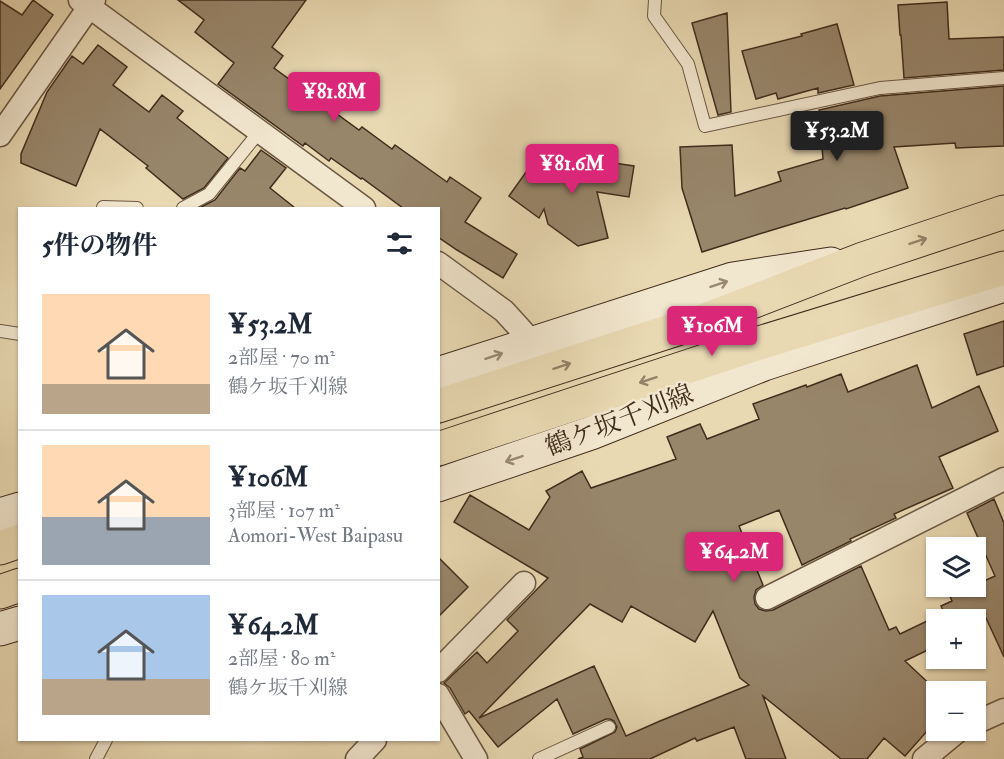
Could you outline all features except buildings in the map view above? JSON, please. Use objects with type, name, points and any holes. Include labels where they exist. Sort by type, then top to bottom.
[{"type":"highway","points":[[440,405],[708,319],[862,259],[1004,212]]},
{"type":"highway","points":[[440,448],[756,344],[1004,268]]},
{"type":"highway","points":[[0,548],[18,543]]},
{"type":"highway","points":[[0,592],[18,586]]},
{"type":"main road","points":[[440,373],[734,279],[862,259]]},
{"type":"main road","name":"鶴ケ坂千刈線","points":[[440,484],[591,433],[764,364],[1004,285]]},
{"type":"main road","points":[[0,515],[18,510]]},
{"type":"main road","points":[[0,629],[18,624]]},
{"type":"street","points":[[0,135],[88,2],[259,132],[363,207]]},
{"type":"street","points":[[440,263],[504,311],[533,343]]},
{"type":"street","points":[[767,598],[1004,479]]},
{"type":"street","points":[[440,669],[525,583]]},
{"type":"street","points":[[440,698],[476,759]]},
{"type":"street","points":[[986,718],[1004,710]]},
{"type":"street","points":[[357,759],[374,741]]},
{"type":"street","points":[[924,759],[946,741]]},
{"type":"lane","points":[[655,0],[654,16],[688,64],[705,126],[880,88],[1004,78]]},
{"type":"lane","points":[[185,207],[209,194],[259,132]]},
{"type":"lane","points":[[0,331],[18,334]]},
{"type":"lane","points":[[539,759],[609,726]]},
{"type":"lane","points":[[96,759],[105,741]]}]
